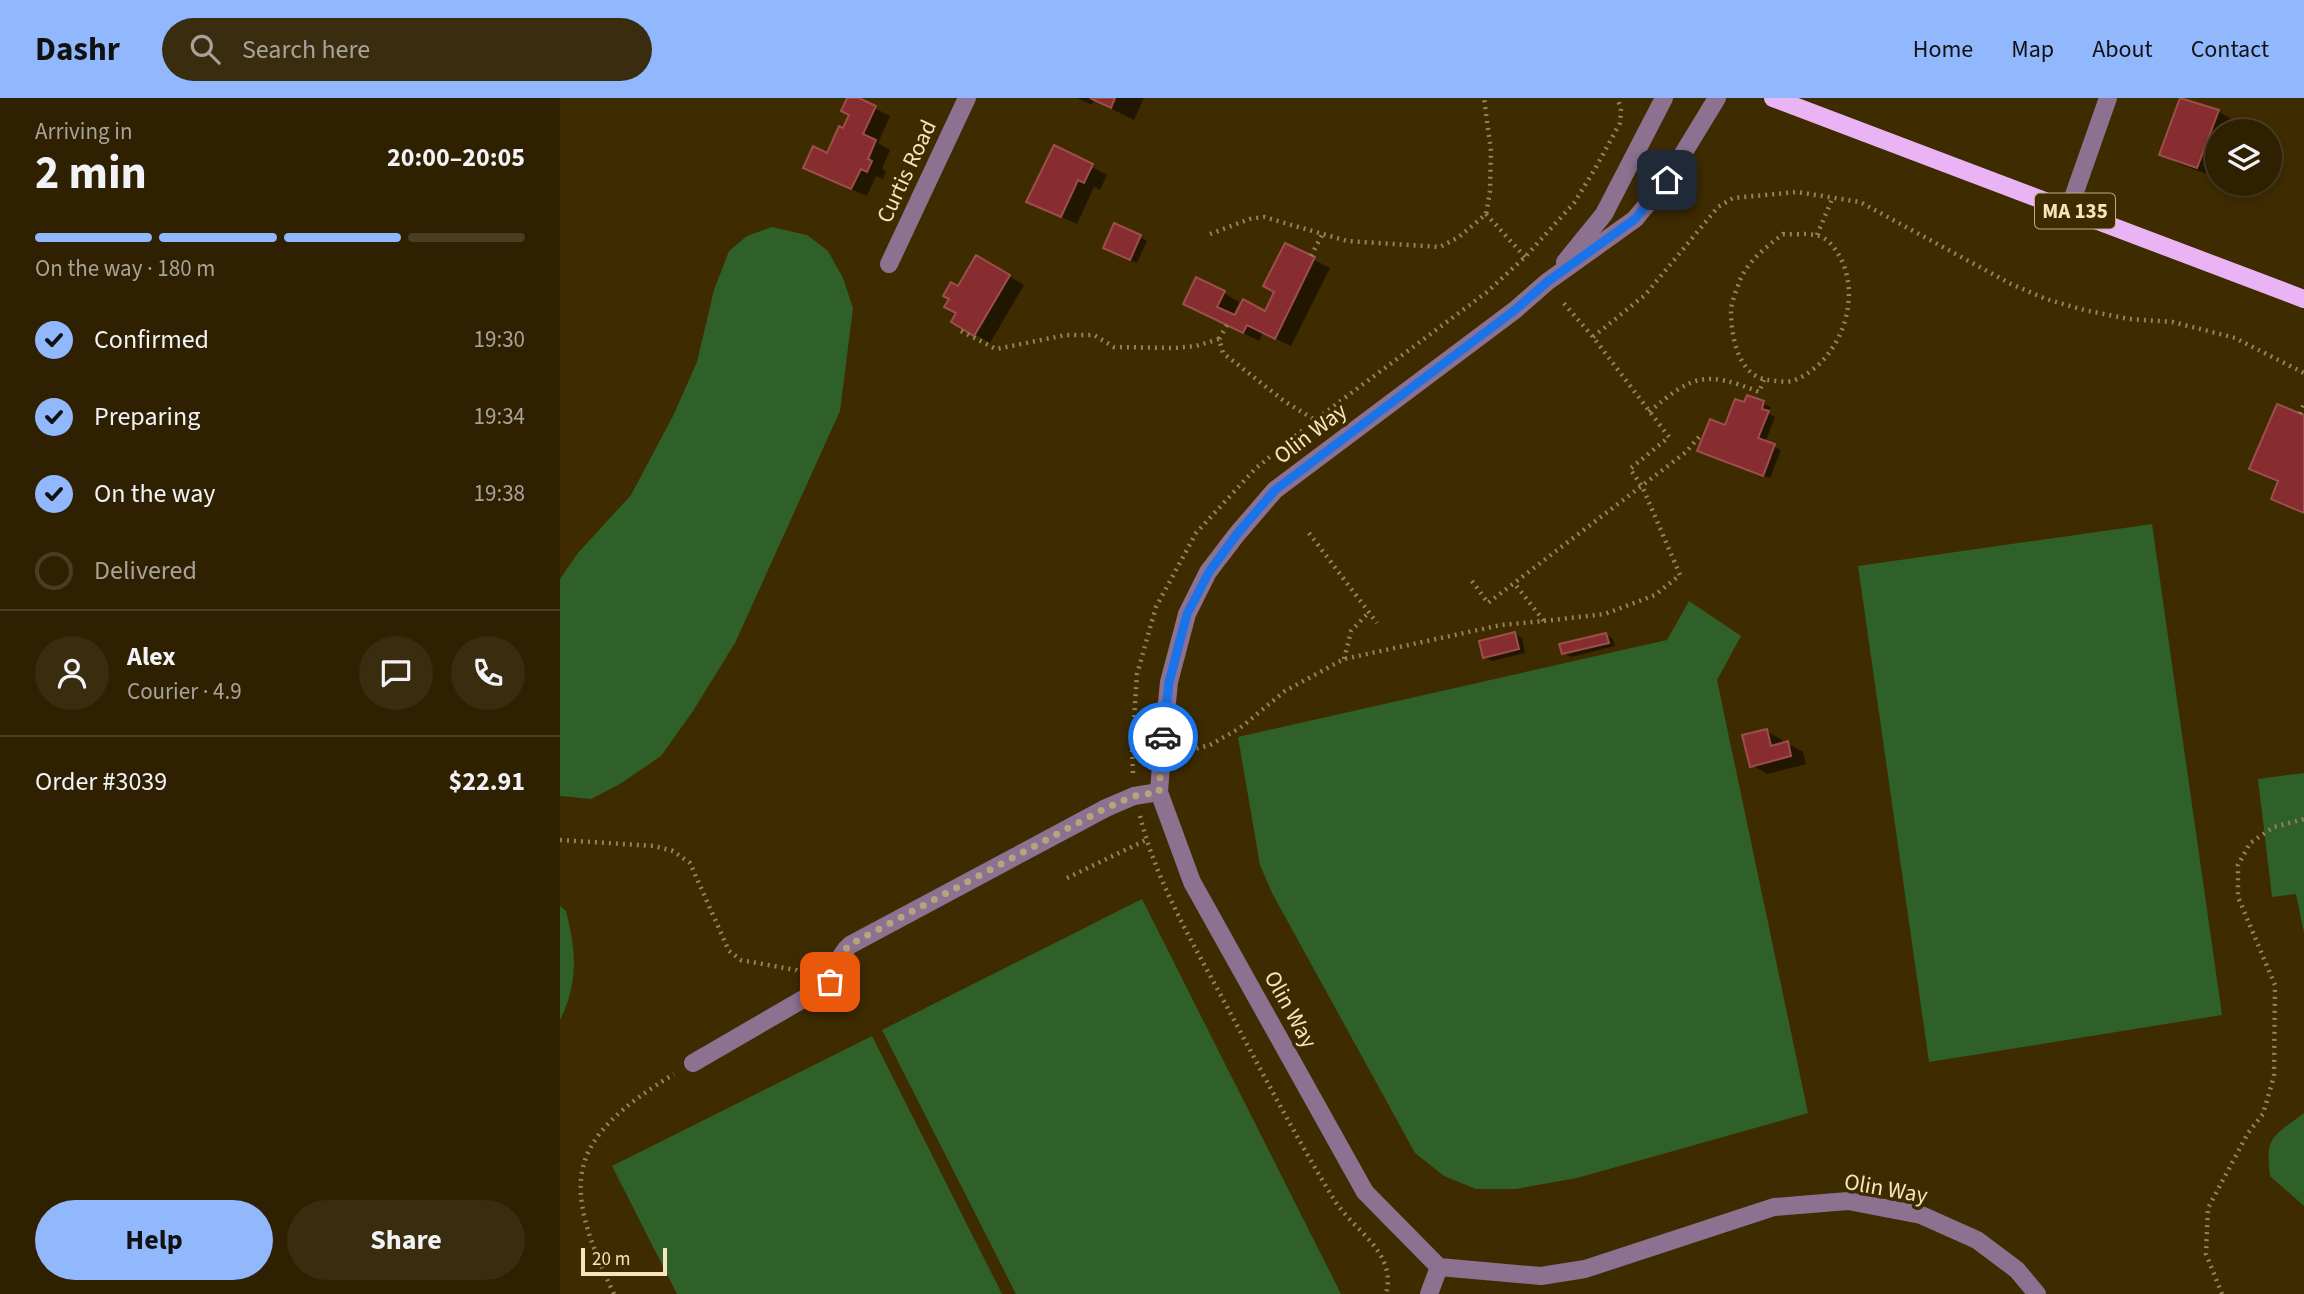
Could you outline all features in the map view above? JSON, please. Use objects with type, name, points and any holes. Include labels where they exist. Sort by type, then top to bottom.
[{"type":"main road","name":"MA 135","points":[[1773,98],[2304,299]]},
{"type":"street","name":"Curtis Road","points":[[889,264],[967,98]]},
{"type":"street","name":"Olin Way","points":[[1552,278],[1604,214],[1664,98]]},
{"type":"street","name":"Olin Way","points":[[1717,98],[1667,180],[1635,219],[1552,278],[1515,310],[1275,490],[1237,534],[1209,572],[1187,614],[1169,682],[1159,792],[1192,883],[1365,1192],[1439,1267],[1519,1275],[1585,1269],[1774,1207],[1848,1201],[1921,1216],[1977,1240],[2017,1270],[2037,1294]]},
{"type":"street","points":[[2069,209],[2108,98]]},
{"type":"street","points":[[693,1063],[824,987],[834,975],[842,954],[849,945],[1106,808],[1134,796],[1159,792]]},
{"type":"street","points":[[1429,1294],[1439,1267]]},
{"type":"path","points":[[1210,234],[1250,219],[1264,217],[1347,241],[1440,247],[1459,236],[1486,214],[1490,191],[1491,151],[1484,98]]},
{"type":"path","points":[[1386,1294],[1388,1273],[1382,1254],[1337,1203],[1166,894],[1146,840],[1134,796],[1132,751],[1137,674],[1156,607],[1196,534],[1255,469],[1487,292],[1525,257],[1574,202],[1595,169],[1620,123],[1621,108],[1617,98]]},
{"type":"path","points":[[1593,337],[1645,295],[1718,207],[1733,198],[1797,192],[1860,202],[2011,284],[2046,299],[2129,319],[2173,322],[2235,338],[2304,373]]},
{"type":"path","points":[[1817,235],[1833,197]]},
{"type":"path","points":[[1486,214],[1525,257]]},
{"type":"path","points":[[1783,234],[1817,235],[1834,246],[1847,272],[1850,305],[1840,336],[1819,365],[1793,381],[1764,379],[1747,370],[1736,350],[1731,309],[1741,279],[1756,254],[1783,234]]},
{"type":"path","points":[[1311,256],[1322,235]]},
{"type":"path","points":[[1178,753],[1210,745],[1240,728],[1285,691],[1344,659],[1500,625],[1605,614],[1655,595],[1681,575],[1642,486],[1630,469],[1669,437],[1593,337],[1561,300]]},
{"type":"path","points":[[961,331],[996,349],[1066,335],[1094,335],[1115,346],[1174,348],[1196,346],[1219,339],[1227,326]]},
{"type":"path","points":[[1219,339],[1223,353],[1284,401],[1315,421]]},
{"type":"path","points":[[1650,412],[1674,391],[1696,379],[1713,378],[1759,392],[1764,379]]},
{"type":"path","points":[[2300,414],[2304,404]]},
{"type":"path","points":[[1472,581],[1488,603],[1686,452],[1699,437]]},
{"type":"path","points":[[1309,533],[1377,624]]},
{"type":"path","points":[[1514,583],[1544,621]]},
{"type":"path","points":[[1344,659],[1350,631],[1369,612]]},
{"type":"path","points":[[2222,1294],[2206,1254],[2208,1208],[2248,1133],[2263,1114],[2274,1076],[2275,985],[2238,897],[2238,865],[2250,843],[2274,827],[2304,819]]},
{"type":"path","points":[[560,840],[654,846],[673,851],[690,863],[729,951],[741,960],[796,971],[824,987]]},
{"type":"path","points":[[1067,878],[1146,840]]},
{"type":"path","points":[[575,1168],[586,1144],[600,1128],[648,1091],[693,1063]]},
{"type":"path","points":[[587,1251],[614,1294]]},
{"type":"green space","points":[[772,227],[807,235],[828,251],[843,278],[853,308],[840,411],[735,643],[693,711],[661,756],[620,784],[591,799],[560,796],[560,579],[578,553],[631,495],[673,416],[697,362],[714,290],[729,251],[747,236]]},
{"type":"green space","points":[[2152,524],[2222,1015],[1929,1062],[1858,566]]},
{"type":"green space","points":[[1689,601],[1741,636],[1717,680],[1808,1113],[1577,1178],[1516,1189],[1476,1189],[1444,1176],[1415,1153],[1272,893],[1260,865],[1238,737],[1667,640]]},
{"type":"green space","points":[[2304,773],[2304,933],[2296,894],[2272,897],[2258,779]]},
{"type":"green space","points":[[1142,899],[1341,1294],[1016,1294],[882,1030]]},
{"type":"green space","points":[[560,906],[566,911],[574,966],[570,992],[560,1020]]},
{"type":"green space","points":[[872,1036],[1002,1294],[677,1294],[612,1166]]},
{"type":"green space","points":[[2304,1113],[2304,1206],[2270,1176],[2269,1152],[2270,1144],[2278,1133]]},
{"type":"building","points":[[847,98],[859,98],[876,106],[863,134],[876,140],[868,159],[872,161],[867,172],[861,169],[851,189],[803,168],[813,146],[827,153],[839,126],[843,128],[849,115],[841,111]]},
{"type":"building","points":[[1090,98],[1115,98],[1111,108]]},
{"type":"building","points":[[2180,98],[2219,110],[2216,119],[2205,119],[2205,147],[2197,168],[2159,155]]},
{"type":"building","points":[[1054,145],[1093,164],[1084,183],[1078,180],[1061,217],[1026,202]]},
{"type":"building","points":[[1114,223],[1141,235],[1130,260],[1103,248]]},
{"type":"building","points":[[1285,243],[1315,257],[1275,339],[1247,325],[1243,333],[1183,304],[1196,277],[1225,291],[1217,307],[1235,315],[1243,299],[1265,311],[1274,292],[1263,286]]},
{"type":"building","points":[[976,255],[1010,275],[974,336],[951,322],[956,313],[944,307],[949,299],[943,296],[951,282],[958,286]]},
{"type":"building","points":[[1747,395],[1764,401],[1762,409],[1769,411],[1758,438],[1775,444],[1763,476],[1697,451],[1710,419],[1725,425],[1735,399],[1744,402]]},
{"type":"building","points":[[2277,404],[2304,415],[2304,513],[2271,499],[2278,481],[2249,469]]},
{"type":"building","points":[[1515,632],[1519,649],[1483,658],[1479,641]]},
{"type":"building","points":[[1606,633],[1609,643],[1562,654],[1559,644]]},
{"type":"building","points":[[1767,729],[1771,746],[1788,741],[1791,756],[1750,767],[1742,735]]},
{"type":"way so far","points":[[830,982],[845,948],[849,945],[1106,808],[1134,796],[1159,792],[1163,737]]},
{"type":"route","points":[[1163,737],[1169,682],[1187,614],[1209,572],[1275,490],[1515,310],[1547,282],[1635,219],[1667,180]]}]
